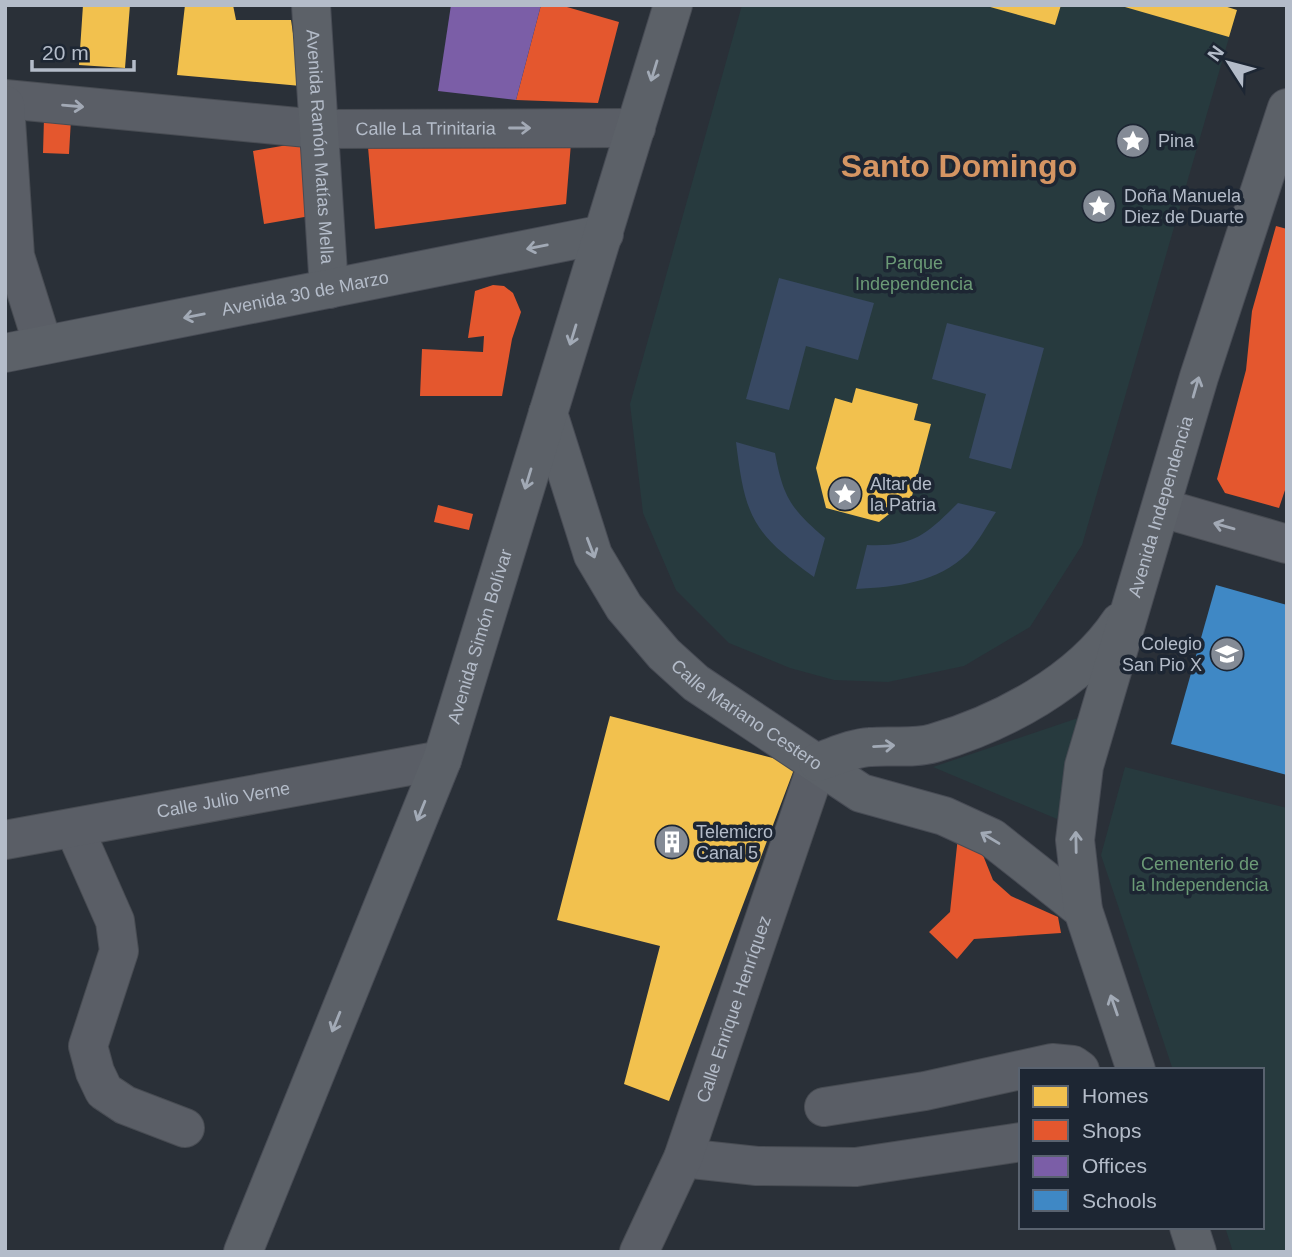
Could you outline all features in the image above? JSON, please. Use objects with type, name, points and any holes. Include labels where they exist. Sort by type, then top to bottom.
[{"type":"main road","name":"Avenida Ramón Matías Mella","points":[[311,5],[329,289]]},
{"type":"main road","name":"Avenida Simón Bolívar","points":[[243,1252],[442,760],[673,5]]},
{"type":"main road","name":"Avenida Independencia","points":[[1135,1068],[1083,910],[1075,840],[1084,766],[1199,377],[1273,191],[1287,108]]},
{"type":"main road","name":"Avenida 30 de Marzo","points":[[5,353],[604,234]]},
{"type":"main road","name":"Calle Mariano Cestero","points":[[548,413],[593,555],[624,607],[664,654],[696,683],[818,762],[866,747],[932,744],[1002,716],[1053,687],[1102,648],[1136,597]]},
{"type":"main road","points":[[818,762],[861,793],[944,816],[992,838],[1083,910]]},
{"type":"main road","points":[[1190,1229],[1197,1252]]},
{"type":"street","name":"Calle La Trinitaria","points":[[5,99],[318,129],[636,128]]},
{"type":"street","points":[[5,105],[15,256],[43,345]]},
{"type":"street","points":[[1162,508],[1287,544]]},
{"type":"street","name":"Calle Julio Verne","points":[[5,840],[442,760]]},
{"type":"street","name":"Calle Enrique Henríquez","points":[[639,1252],[683,1158],[818,762]]},
{"type":"street","points":[[74,828],[115,921],[119,951],[88,1046],[95,1072],[104,1091],[125,1105],[185,1128]]},
{"type":"street","points":[[1029,1068],[1052,1063],[1073,1065],[1077,1068]]},
{"type":"street","points":[[824,1107],[925,1091],[1019,1070]]},
{"type":"street","points":[[683,1158],[757,1166],[856,1167],[1019,1142]]},
{"type":"green space","name":"Parque Independencia","points":[[742,5],[1221,5],[1237,10],[1082,545],[1030,627],[964,666],[888,682],[834,680],[790,668],[729,643],[676,590],[643,513],[630,404]]},
{"type":"green space","points":[[1084,716],[1057,819],[933,767]]},
{"type":"green space","name":"Cementerio de la Independencia","points":[[1125,767],[1287,808],[1287,1252],[1233,1252],[1226,1229],[1264,1229],[1264,1068],[1172,1068],[1101,855]]},
{"type":"water","points":[[779,278],[874,303],[858,360],[806,346],[789,410],[746,399]]},
{"type":"water","points":[[947,323],[1044,348],[1011,469],[969,458],[986,394],[932,379]]},
{"type":"water","points":[[736,442],[775,453],[781,481],[790,501],[804,519],[825,538],[814,577],[777,548],[755,521],[743,488]]},
{"type":"water","points":[[958,503],[996,512],[968,553],[943,571],[916,582],[856,589],[867,545],[896,544],[918,537]]},
{"type":"building: Homes","points":[[83,5],[130,5],[125,68],[79,65]]},
{"type":"building: Homes","points":[[185,5],[233,5],[236,20],[291,20],[301,86],[177,75]]},
{"type":"building: Homes","points":[[983,5],[1061,5],[1055,25]]},
{"type":"building: Homes","points":[[1118,5],[1221,5],[1237,10],[1229,37]]},
{"type":"building: Homes","points":[[856,388],[918,404],[914,420],[931,424],[912,496],[879,522],[826,508],[816,468],[835,398],[852,403]]},
{"type":"building: Homes","name":"Telemicro Canal 5","points":[[610,716],[796,764],[669,1101],[624,1084],[660,946],[557,920]]},
{"type":"building: Shops","points":[[541,5],[560,5],[619,22],[598,103],[516,100]]},
{"type":"building: Shops","points":[[44,118],[71,119],[69,154],[43,153]]},
{"type":"building: Shops","points":[[305,142],[316,215],[264,224],[253,151]]},
{"type":"building: Shops","points":[[571,143],[566,204],[375,229],[368,147]]},
{"type":"building: Shops","points":[[1276,226],[1287,229],[1287,484],[1279,508],[1225,493],[1217,479],[1246,370],[1252,311]]},
{"type":"building: Shops","points":[[493,285],[504,286],[513,293],[521,312],[512,339],[502,396],[420,396],[422,349],[483,352],[484,336],[468,338],[475,291]]},
{"type":"building: Shops","points":[[438,505],[473,514],[469,530],[434,522]]},
{"type":"building: Shops","points":[[959,827],[974,833],[993,880],[1011,896],[1058,917],[1061,933],[974,939],[957,959],[929,932],[950,912]]},
{"type":"building: Offices","points":[[451,5],[541,5],[516,100],[438,91]]},
{"type":"building: Schools","name":"Colegio San Pio X","points":[[1216,585],[1287,605],[1287,775],[1171,744]]},
{"type":"place","name":"Pina","points":[[1133,141]]},
{"type":"place","name":"Doña Manuela Diez de Duarte","points":[[1099,206]]},
{"type":"place","name":"Altar de la Patria","points":[[845,494]]},
{"type":"place","name":"Colegio San Pio X","points":[[1227,654]]},
{"type":"place","name":"Telemicro Canal 5","points":[[672,842]]},
{"type":"district","name":"Santo Domingo","points":[[959,166]]}]
